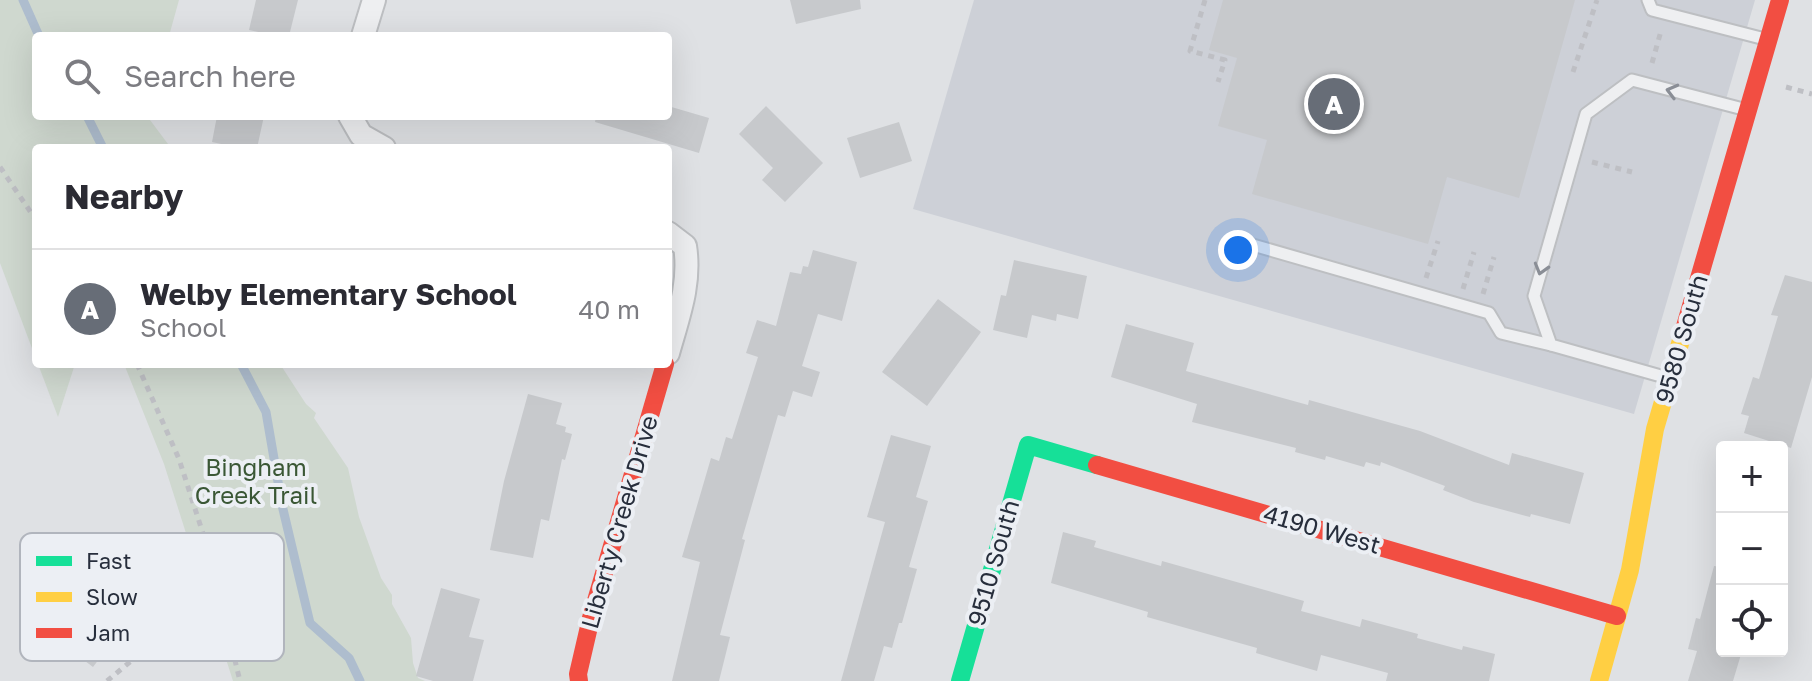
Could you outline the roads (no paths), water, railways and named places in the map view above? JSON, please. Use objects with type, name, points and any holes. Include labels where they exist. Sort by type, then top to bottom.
[{"type":"street","points":[[364,32],[374,0]]},
{"type":"street","name":"9580 South","points":[[1599,681],[1640,523],[1645,476],[1655,429],[1780,0]]},
{"type":"street","points":[[352,120],[361,135],[377,144]]},
{"type":"street","points":[[672,236],[685,246],[688,264],[684,299],[672,340]]},
{"type":"street","name":"Liberty Creek Drive","points":[[579,681],[591,618],[664,368]]},
{"type":"street","name":"4190 West","points":[[1028,445],[1617,616]]},
{"type":"street","name":"9510 South","points":[[960,681],[1028,445]]},
{"type":"lane","points":[[1648,0],[1652,10],[1768,40]]},
{"type":"lane","points":[[1551,345],[1534,296],[1586,114],[1632,80],[1748,111]]},
{"type":"lane","points":[[1239,241],[1489,313],[1501,333],[1670,379]]},
{"type":"waterway","points":[[23,0],[37,32]]},
{"type":"waterway","points":[[89,120],[101,144]]},
{"type":"waterway","points":[[243,368],[266,412],[282,505],[310,623],[349,658],[360,681]]},
{"type":"place","name":"Welby Elementary School","points":[[1334,104]]},
{"type":"park label","name":"Bingham Creek Trail","points":[[256,482]]}]
